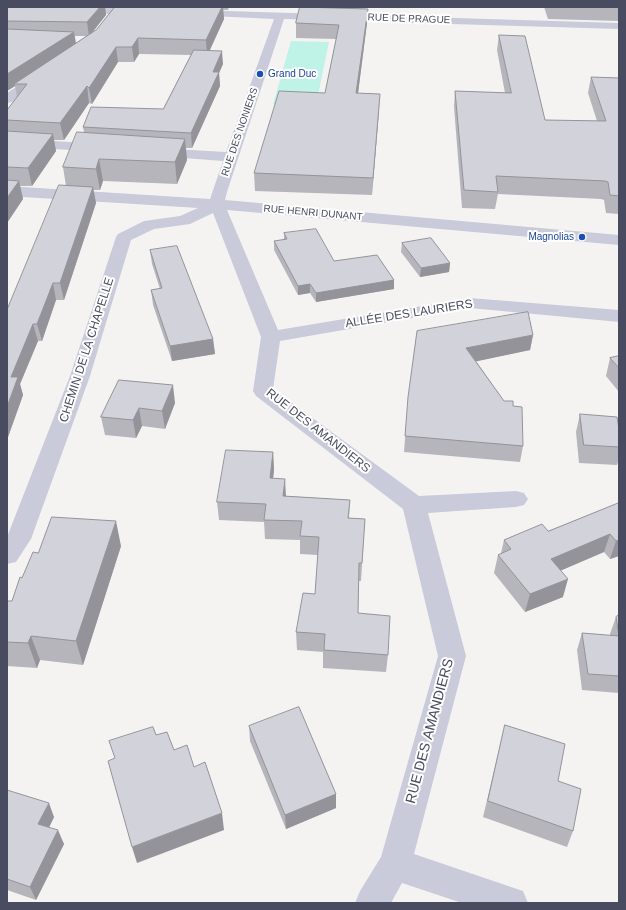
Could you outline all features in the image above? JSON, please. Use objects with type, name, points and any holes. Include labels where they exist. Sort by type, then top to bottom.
[{"type":"street","points":[[62,10],[157,12]]},
{"type":"street","points":[[106,25],[117,11]]},
{"type":"street","name":"RUE DE PRAGUE","points":[[180,13],[619,26]]},
{"type":"street","name":"RUE DES NONIERS","points":[[217,204],[219,192],[280,16]]},
{"type":"street","points":[[7,99],[53,68]]},
{"type":"street","points":[[7,142],[116,149]]},
{"type":"street","points":[[147,151],[232,157]]},
{"type":"street","name":"RUE HENRI DUNANT","points":[[7,191],[217,204],[619,240]]},
{"type":"street","points":[[217,204],[271,336]]},
{"type":"street","name":"CHEMIN DE LA CHAPELLE","points":[[7,555],[19,539],[77,384],[124,237],[150,224],[184,221],[217,204]]},
{"type":"street","name":"ALLÉE DES LAURIERS","points":[[271,336],[470,303],[619,316]]},
{"type":"street","name":"RUE DES AMANDIERS","points":[[271,336],[263,391],[414,504],[452,656],[395,864],[372,903]]},
{"type":"street","points":[[414,504],[516,499]]},
{"type":"street","points":[[395,864],[511,903]]},
{"type":"green space","points":[[291,41],[329,42],[316,105],[273,104]]},
{"type":"building","points":[[7,7],[100,7],[87,22],[7,21]]},
{"type":"building","points":[[115,7],[222,7],[206,40],[138,38],[132,47],[116,47],[89,88],[87,86],[60,123],[7,120],[7,110],[27,84],[14,84],[96,30]]},
{"type":"building","points":[[300,7],[368,9],[356,93],[380,94],[373,178],[254,173],[279,91],[325,93],[339,25],[296,23]]},
{"type":"building","points":[[7,29],[74,32],[7,74]]},
{"type":"building","points":[[499,35],[525,36],[545,120],[606,121],[591,77],[619,78],[619,196],[610,195],[608,182],[605,181],[496,176],[498,192],[464,190],[455,91],[511,93]]},
{"type":"building","points":[[194,50],[222,51],[213,72],[219,72],[191,133],[83,127],[91,107],[163,109]]},
{"type":"building","points":[[7,131],[53,134],[28,168],[7,167]]},
{"type":"building","points":[[77,132],[185,139],[175,162],[99,159],[96,169],[63,167]]},
{"type":"building","points":[[7,180],[19,181],[7,198]]},
{"type":"building","points":[[59,185],[93,187],[60,283],[53,283],[37,324],[33,324],[11,377],[18,377],[7,407],[7,310]]},
{"type":"building","points":[[316,229],[334,261],[377,255],[394,280],[316,293],[310,284],[298,286],[274,241],[287,239],[284,233]]},
{"type":"building","points":[[431,238],[450,263],[421,268],[402,243]]},
{"type":"building","points":[[177,246],[213,339],[170,346],[151,290],[162,288],[150,250]]},
{"type":"building","points":[[528,312],[533,335],[466,348],[504,401],[513,401],[513,406],[522,407],[523,446],[405,436],[408,397],[417,331]]},
{"type":"building","points":[[619,356],[619,368],[610,358]]},
{"type":"building","points":[[119,380],[173,385],[162,411],[139,408],[133,420],[101,417]]},
{"type":"building","points":[[580,414],[617,417],[619,447],[584,445]]},
{"type":"building","points":[[226,450],[273,452],[270,478],[285,479],[283,496],[350,500],[348,518],[365,519],[362,563],[359,563],[358,613],[390,616],[388,655],[324,650],[325,634],[296,632],[303,593],[315,594],[319,537],[300,536],[302,521],[264,520],[266,504],[217,502]]},
{"type":"building","points":[[619,503],[619,540],[616,541],[610,534],[551,559],[568,579],[530,594],[498,555],[511,549],[504,540],[542,524],[548,531]]},
{"type":"building","points":[[52,517],[116,521],[76,641],[31,636],[28,643],[7,642],[7,601],[12,601],[20,577],[22,578],[33,552],[38,553]]},
{"type":"building","points":[[619,615],[619,636],[616,617]]},
{"type":"building","points":[[582,633],[619,636],[619,676],[588,674]]},
{"type":"building","points":[[299,707],[336,794],[285,815],[249,726]]},
{"type":"building","points":[[505,725],[565,744],[558,781],[581,789],[573,831],[488,801]]},
{"type":"building","points":[[153,727],[156,735],[167,732],[174,750],[187,745],[194,767],[205,762],[222,813],[132,847],[108,761],[115,758],[109,741]]},
{"type":"building","points":[[7,790],[49,803],[38,824],[58,830],[30,887],[7,879]]},
{"type":"place","name":"Grand Duc","points":[[260,74]]},
{"type":"place","name":"Magnolias","points":[[582,237]]}]
